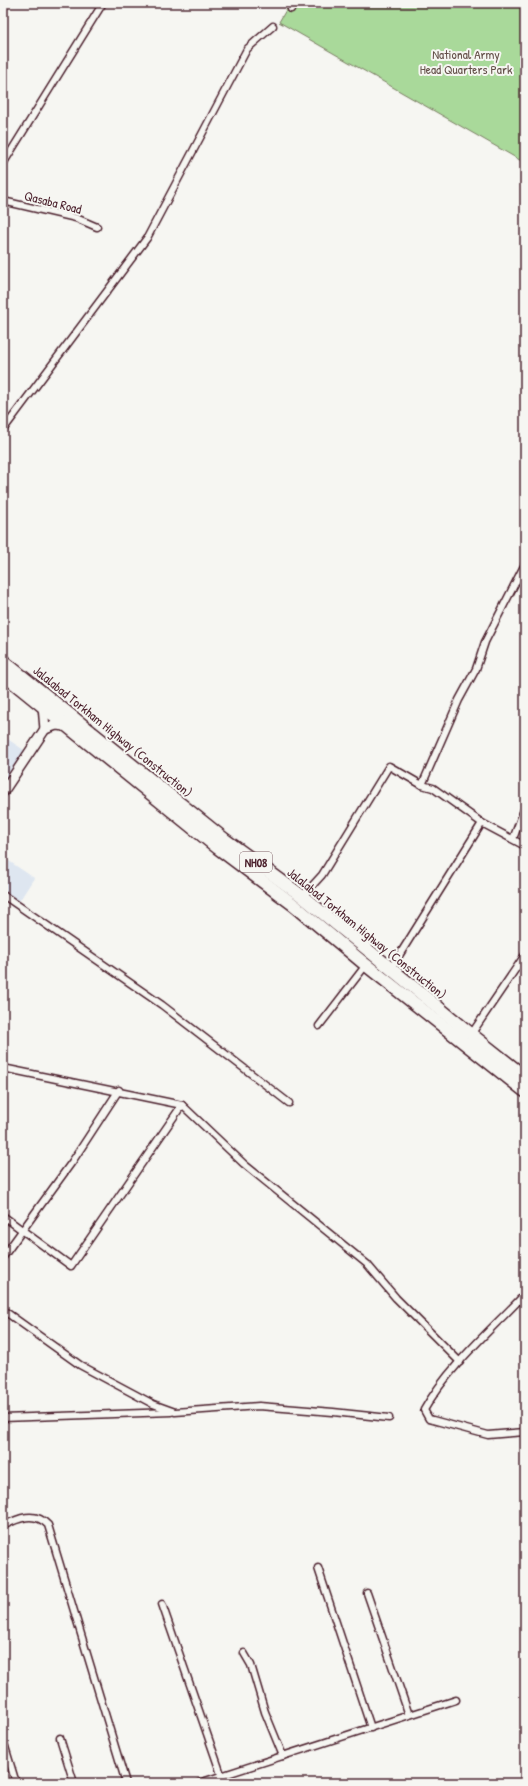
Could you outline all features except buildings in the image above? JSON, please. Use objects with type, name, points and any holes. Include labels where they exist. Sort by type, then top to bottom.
[{"type":"highway","name":"Jalalabad Torkham Highway (Construction)","points":[[3,661],[224,838],[298,901],[467,1038],[508,1064],[525,1077]]},
{"type":"highway","name":"NH08","points":[[3,674],[218,848],[298,901],[366,965],[386,973]]},
{"type":"highway","name":"NH08","points":[[467,1038],[485,1059],[525,1091]]},
{"type":"highway","name":"NH08","points":[[485,1059],[508,1064]]},
{"type":"street","points":[[3,164],[103,3]]},
{"type":"street","points":[[291,9],[295,3]]},
{"type":"street","points":[[3,430],[147,238],[247,49],[273,26]]},
{"type":"street","name":"Qasaba Road","points":[[3,201],[76,218],[98,227]]},
{"type":"street","points":[[422,785],[459,700],[476,670],[485,642],[525,564]]},
{"type":"street","points":[[42,706],[45,729]]},
{"type":"street","points":[[3,792],[45,729],[56,725],[66,726]]},
{"type":"street","points":[[298,901],[322,875],[389,766],[422,785],[433,788],[482,823],[525,846]]},
{"type":"street","points":[[513,839],[525,808]]},
{"type":"street","points":[[386,973],[482,823]]},
{"type":"street","points":[[3,896],[162,1005],[289,1103]]},
{"type":"street","points":[[467,1038],[525,955]]},
{"type":"street","points":[[319,1026],[366,965]]},
{"type":"street","points":[[3,1068],[119,1090],[182,1105],[244,1164],[367,1264],[396,1298],[460,1362]]},
{"type":"street","points":[[3,1257],[72,1162],[119,1090]]},
{"type":"street","points":[[3,1216],[71,1266],[182,1105]]},
{"type":"street","points":[[525,1294],[460,1362],[434,1393],[424,1410],[429,1419],[488,1435],[525,1432]]},
{"type":"street","points":[[3,1310],[80,1364],[153,1404],[175,1412]]},
{"type":"street","points":[[3,1418],[175,1412],[259,1406],[389,1418]]},
{"type":"street","points":[[3,1526],[15,1519],[35,1516],[42,1518],[48,1525],[126,1783]]},
{"type":"street","points":[[318,1568],[371,1728]]},
{"type":"street","points":[[367,1593],[409,1715]]},
{"type":"street","points":[[162,1604],[220,1779]]},
{"type":"street","points":[[244,1653],[251,1665],[265,1712],[283,1756]]},
{"type":"street","points":[[199,1783],[220,1779],[283,1756],[456,1700]]},
{"type":"street","points":[[60,1738],[74,1783]]},
{"type":"street","points":[[3,1740],[16,1783]]},
{"type":"shaded area","points":[[3,736],[27,752],[3,784]]},
{"type":"shaded area","points":[[3,857],[34,878],[18,903],[3,893]]},
{"type":"green space","name":"National Army Head Quarters Park","points":[[290,3],[525,3],[525,163],[279,22]]}]
